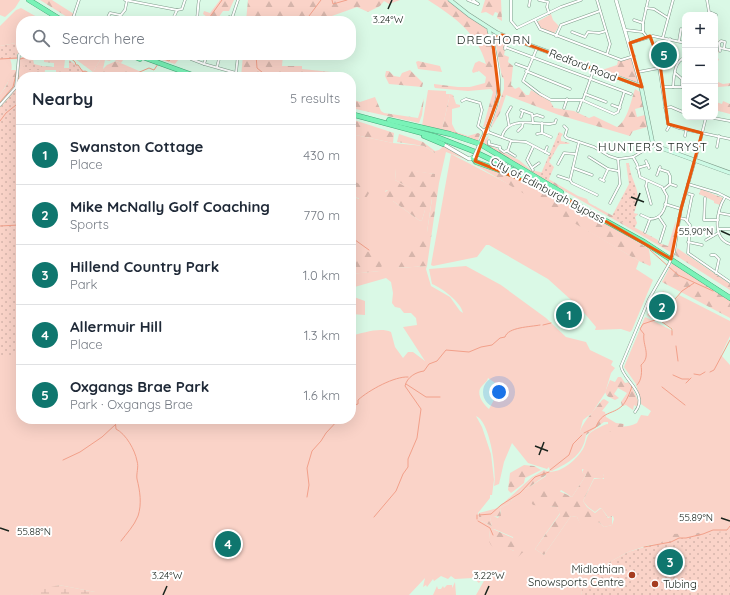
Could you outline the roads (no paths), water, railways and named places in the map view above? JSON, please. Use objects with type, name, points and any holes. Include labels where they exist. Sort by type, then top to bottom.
[{"type":"highway","points":[[29,0],[55,16]]},
{"type":"highway","points":[[34,0],[60,16]]},
{"type":"highway","points":[[145,60],[154,63]]},
{"type":"highway","points":[[148,60],[177,72]]},
{"type":"highway","points":[[161,66],[181,72]]},
{"type":"highway","name":"City of Edinburgh Bypass","points":[[356,114],[417,128],[458,142],[563,195],[644,242],[730,296]]},
{"type":"highway","name":"City of Edinburgh Bypass","points":[[356,114],[437,137],[461,146],[563,195]]},
{"type":"highway","points":[[387,120],[443,132],[479,145],[563,195]]},
{"type":"highway","points":[[381,122],[443,144]]},
{"type":"highway","points":[[473,159],[563,195]]},
{"type":"main road","points":[[450,0],[487,28],[494,36]]},
{"type":"main road","name":"Redford Road","points":[[494,36],[502,35],[635,85],[641,84]]},
{"type":"main road","points":[[641,84],[653,144],[730,173]]},
{"type":"main road","points":[[635,85],[642,92]]},
{"type":"street","points":[[74,16],[79,0]]},
{"type":"street","points":[[108,16],[110,13],[120,15],[125,10],[126,0],[178,10]]},
{"type":"street","points":[[175,16],[178,10],[182,9],[185,0]]},
{"type":"street","points":[[198,16],[199,12],[197,7],[199,0]]},
{"type":"street","points":[[233,16],[238,0]]},
{"type":"street","points":[[468,0],[478,4],[473,0]]},
{"type":"street","points":[[511,0],[511,21],[517,28],[581,0]]},
{"type":"street","points":[[529,6],[530,0]]},
{"type":"street","points":[[539,0],[549,2],[547,7],[549,13]]},
{"type":"street","points":[[597,0],[610,45],[606,54]]},
{"type":"street","points":[[616,0],[630,42],[641,84]]},
{"type":"street","points":[[643,32],[643,23],[648,0]]},
{"type":"street","points":[[663,38],[673,0]]},
{"type":"street","points":[[707,0],[709,12]]},
{"type":"street","points":[[646,8],[654,9],[668,18]]},
{"type":"street","points":[[556,36],[561,25],[600,11]]},
{"type":"street","points":[[535,20],[538,28],[556,36],[622,60],[634,56]]},
{"type":"street","points":[[634,20],[643,23]]},
{"type":"street","points":[[679,41],[681,29]]},
{"type":"street","points":[[626,30],[643,32],[654,47],[658,48],[664,48],[670,39]]},
{"type":"street","points":[[572,32],[585,37],[588,32],[606,32]]},
{"type":"street","points":[[443,144],[473,159],[486,131],[499,95],[499,75],[493,45],[494,36]]},
{"type":"street","points":[[630,42],[648,37],[682,42]]},
{"type":"street","points":[[724,48],[725,42],[721,41],[720,50],[724,48],[730,50]]},
{"type":"street","points":[[656,43],[662,44]]},
{"type":"street","points":[[505,47],[624,93],[631,94]]},
{"type":"street","points":[[537,48],[534,58],[527,68],[523,81],[540,94],[553,100],[582,100],[614,114],[617,113],[620,108],[624,93]]},
{"type":"street","points":[[658,48],[659,68],[667,122],[670,125],[686,130],[730,139]]},
{"type":"street","points":[[673,87],[679,60],[682,59]]},
{"type":"street","points":[[18,72],[19,60]]},
{"type":"street","points":[[194,60],[232,72]]},
{"type":"street","points":[[204,64],[205,60]]},
{"type":"street","points":[[216,68],[218,60]]},
{"type":"street","points":[[236,72],[237,60]]},
{"type":"street","points":[[516,64],[527,68]]},
{"type":"street","points":[[638,72],[659,68]]},
{"type":"street","points":[[578,111],[594,69]]},
{"type":"street","points":[[526,71],[570,89]]},
{"type":"street","points":[[675,73],[682,79],[683,84]]},
{"type":"street","points":[[0,105],[13,92],[16,86]]},
{"type":"street","points":[[662,88],[682,87]]},
{"type":"street","points":[[585,94],[604,102]]},
{"type":"street","points":[[462,101],[466,98],[481,104],[482,110],[478,126],[486,131],[511,141],[525,142],[548,154]]},
{"type":"street","points":[[564,108],[567,99]]},
{"type":"street","points":[[612,105],[620,108]]},
{"type":"street","points":[[510,124],[507,120],[508,112],[511,107]]},
{"type":"street","points":[[665,108],[672,108],[682,112]]},
{"type":"street","points":[[521,117],[522,110],[533,116],[537,115],[543,117]]},
{"type":"street","points":[[533,116],[533,123]]},
{"type":"street","points":[[718,119],[730,121]]},
{"type":"street","points":[[502,137],[505,129],[510,124],[555,123],[556,120]]},
{"type":"street","points":[[635,412],[639,403],[635,386],[621,366],[649,299],[669,264],[674,252],[681,209],[706,120]]},
{"type":"street","points":[[519,130],[523,123]]},
{"type":"street","points":[[542,124],[542,133]]},
{"type":"street","points":[[667,130],[670,125]]},
{"type":"street","points":[[564,126],[568,128],[565,136],[618,159],[633,157],[653,144]]},
{"type":"street","points":[[685,136],[686,130]]},
{"type":"street","points":[[537,134],[542,133],[551,137]]},
{"type":"street","points":[[717,147],[719,136]]},
{"type":"street","points":[[489,141],[489,144],[500,147],[503,152],[507,151],[515,156]]},
{"type":"street","points":[[507,151],[511,141]]},
{"type":"street","points":[[570,180],[579,142]]},
{"type":"street","points":[[533,147],[526,164],[532,169],[539,163]]},
{"type":"street","points":[[545,152],[547,148]]},
{"type":"street","points":[[559,163],[564,152],[575,154]]},
{"type":"street","points":[[591,157],[608,169],[618,171]]},
{"type":"street","points":[[633,157],[640,177],[647,181],[659,184],[664,189],[667,196],[660,217]]},
{"type":"street","points":[[610,202],[620,184],[618,159]]},
{"type":"street","points":[[637,168],[648,167],[646,161]]},
{"type":"street","points":[[573,168],[591,174]]},
{"type":"street","points":[[657,175],[660,168],[670,174],[670,184]]},
{"type":"street","points":[[602,180],[608,169]]},
{"type":"street","points":[[560,178],[570,180],[572,183],[595,195]]},
{"type":"street","points":[[647,181],[646,186],[650,203]]},
{"type":"street","points":[[670,184],[676,186]]},
{"type":"street","points":[[664,189],[670,184]]},
{"type":"street","points":[[688,184],[718,193],[730,199]]},
{"type":"street","points":[[691,195],[687,220],[690,227],[688,242],[688,250],[690,255],[730,282]]},
{"type":"street","points":[[725,197],[719,213],[718,233],[722,240],[730,244]]},
{"type":"street","points":[[705,198],[704,221],[718,220]]},
{"type":"street","points":[[665,204],[681,209]]},
{"type":"street","points":[[719,213],[730,215]]},
{"type":"street","points":[[641,215],[650,220],[660,217]]},
{"type":"street","points":[[660,217],[665,226],[660,240]]},
{"type":"street","points":[[679,218],[687,220]]},
{"type":"street","points":[[645,230],[650,220]]},
{"type":"street","points":[[718,229],[730,229]]},
{"type":"street","points":[[706,240],[718,233]]},
{"type":"street","points":[[688,242],[702,245]]},
{"type":"street","points":[[711,255],[715,255],[719,259],[716,272]]},
{"type":"waterway","points":[[211,16],[222,0]]},
{"type":"waterway","points":[[309,16],[321,0]]},
{"type":"waterway","points":[[332,0],[333,4],[347,0]]},
{"type":"waterway","points":[[0,59],[16,58]]},
{"type":"waterway","points":[[73,60],[83,72]]},
{"type":"waterway","points":[[256,60],[257,68],[262,72]]},
{"type":"waterway","points":[[140,72],[149,68],[154,70],[158,64]]},
{"type":"waterway","points":[[83,72],[87,72]]},
{"type":"waterway","points":[[0,102],[13,87],[16,74]]},
{"type":"waterway","points":[[0,121],[6,113],[16,105]]},
{"type":"waterway","points":[[0,226],[16,225]]},
{"type":"waterway","points":[[356,241],[369,250]]},
{"type":"waterway","points":[[650,250],[678,275],[713,291]]},
{"type":"waterway","points":[[670,305],[682,291],[694,283]]},
{"type":"waterway","points":[[637,385],[641,378],[641,365],[646,358],[644,334],[640,329],[643,324],[655,320],[663,313]]},
{"type":"waterway","points":[[658,319],[672,329],[672,335]]},
{"type":"waterway","points":[[562,323],[567,321],[581,323]]},
{"type":"waterway","points":[[543,325],[551,323]]},
{"type":"waterway","points":[[374,517],[396,491],[403,474],[408,467],[408,459],[417,438],[421,409],[405,386],[410,378],[418,372],[424,371],[429,364],[437,361],[446,350],[469,352],[481,347],[492,345],[500,338],[505,337],[510,331],[515,329],[540,325]]},
{"type":"waterway","points":[[710,372],[714,370],[730,340]]},
{"type":"waterway","points":[[676,346],[678,361]]},
{"type":"waterway","points":[[694,374],[700,375],[705,372]]},
{"type":"waterway","points":[[673,375],[682,379],[689,379]]},
{"type":"waterway","points":[[356,404],[358,404],[358,400],[375,388],[389,381],[408,377]]},
{"type":"waterway","points":[[686,383],[691,378]]},
{"type":"waterway","points":[[406,384],[426,397],[440,397]]},
{"type":"waterway","points":[[584,433],[596,427],[601,418],[622,406],[628,397],[632,386]]},
{"type":"waterway","points":[[662,387],[685,405]]},
{"type":"waterway","points":[[116,424],[116,429],[127,438],[136,457],[140,498],[138,516],[121,541]]},
{"type":"waterway","points":[[307,497],[309,485],[307,468],[312,451],[334,424]]},
{"type":"waterway","points":[[63,460],[80,452],[102,437],[115,425]]},
{"type":"waterway","points":[[550,470],[569,455],[573,444],[582,435]]},
{"type":"waterway","points":[[479,515],[491,514],[501,505],[520,493],[535,477],[549,472]]},
{"type":"waterway","points":[[478,521],[490,528],[493,535]]},
{"type":"waterway","points":[[644,547],[671,542],[679,538],[686,538],[713,530],[727,530],[730,526]]},
{"type":"place","name":"Oxgangs Brae Park","points":[[664,55]]},
{"type":"place","name":"Mike McNally Golf Coaching","points":[[662,307]]},
{"type":"place","name":"Swanston Cottage","points":[[569,315]]},
{"type":"place","name":"Allermuir Hill","points":[[228,544]]},
{"type":"place","name":"Hillend Country Park","points":[[670,562]]},
{"type":"place","name":"Midlothian Snowsports Centre","points":[[632,575]]},
{"type":"place","name":"Tubing","points":[[655,584]]},
{"type":"district","name":"DREGHORN","points":[[494,40]]},
{"type":"district","name":"HUNTER'S TRYST","points":[[653,147]]}]
